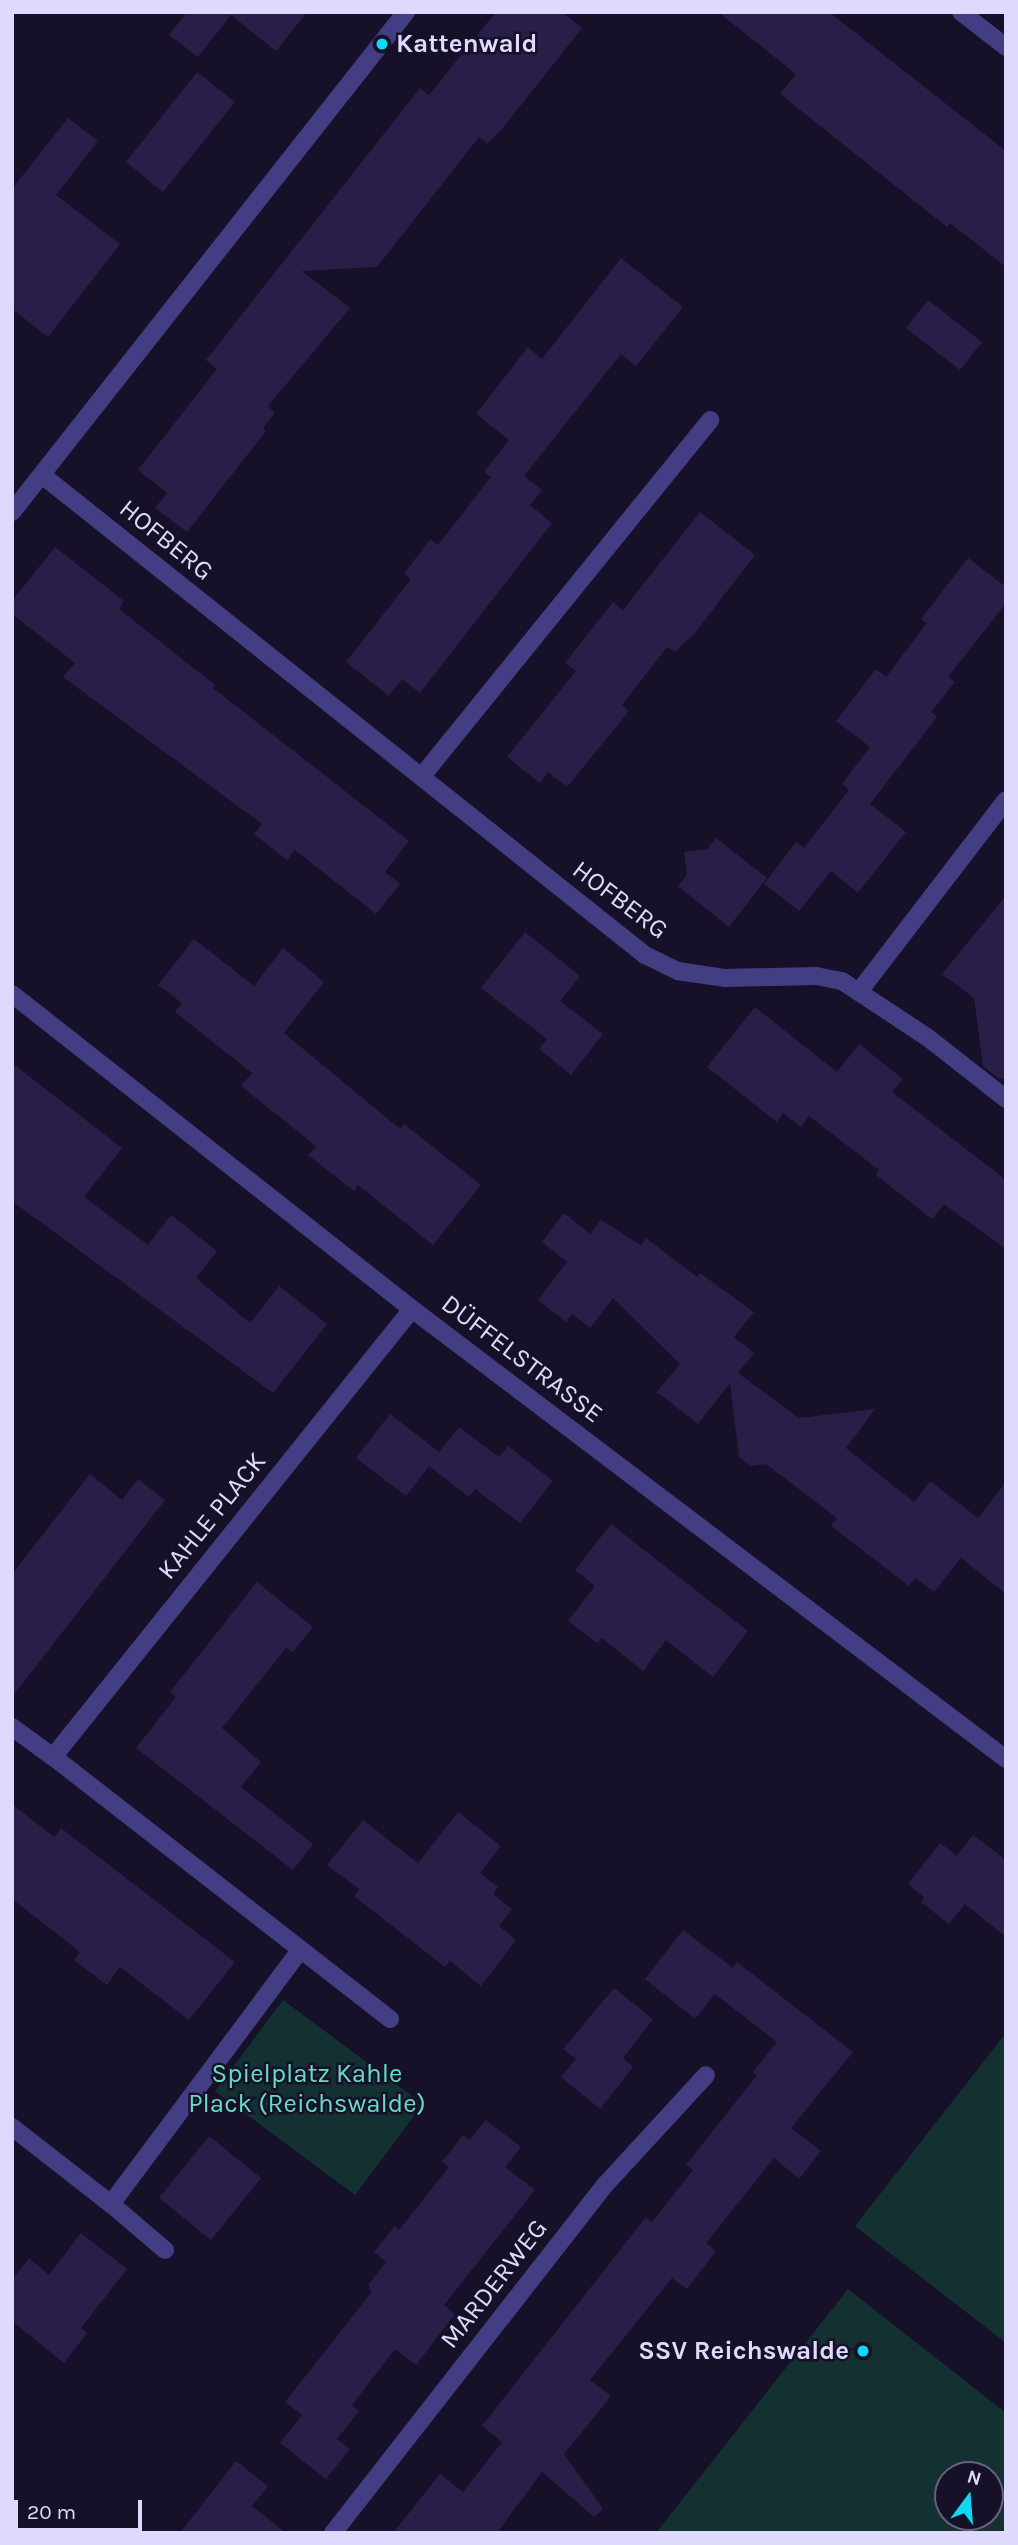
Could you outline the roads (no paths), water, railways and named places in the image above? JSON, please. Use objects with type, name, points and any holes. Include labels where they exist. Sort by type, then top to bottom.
[{"type":"street","points":[[12,512],[406,12]]},
{"type":"street","points":[[961,12],[1006,47]]},
{"type":"street","points":[[422,776],[710,420]]},
{"type":"street","name":"HOFBERG","points":[[42,475],[645,955],[678,971],[713,976],[816,976],[861,989],[1006,1098]]},
{"type":"street","points":[[861,989],[1006,800]]},
{"type":"street","name":"DÜFFELSTRASSE","points":[[12,994],[412,1309],[1006,1759]]},
{"type":"street","name":"KAHLE PLACK","points":[[53,1757],[412,1309]]},
{"type":"street","points":[[12,1727],[299,1952],[390,2019]]},
{"type":"street","points":[[111,2204],[299,1952]]},
{"type":"street","name":"MARDERWEG","points":[[333,2533],[605,2185],[706,2075]]},
{"type":"street","points":[[12,2127],[165,2250]]},
{"type":"place","name":"Kattenwald","points":[[382,44]]},
{"type":"place","name":"SSV Reichswalde","points":[[863,2351]]},
{"type":"park label","name":"Spielplatz Kahle Plack (Reichswalde)","points":[[307,2089]]}]
